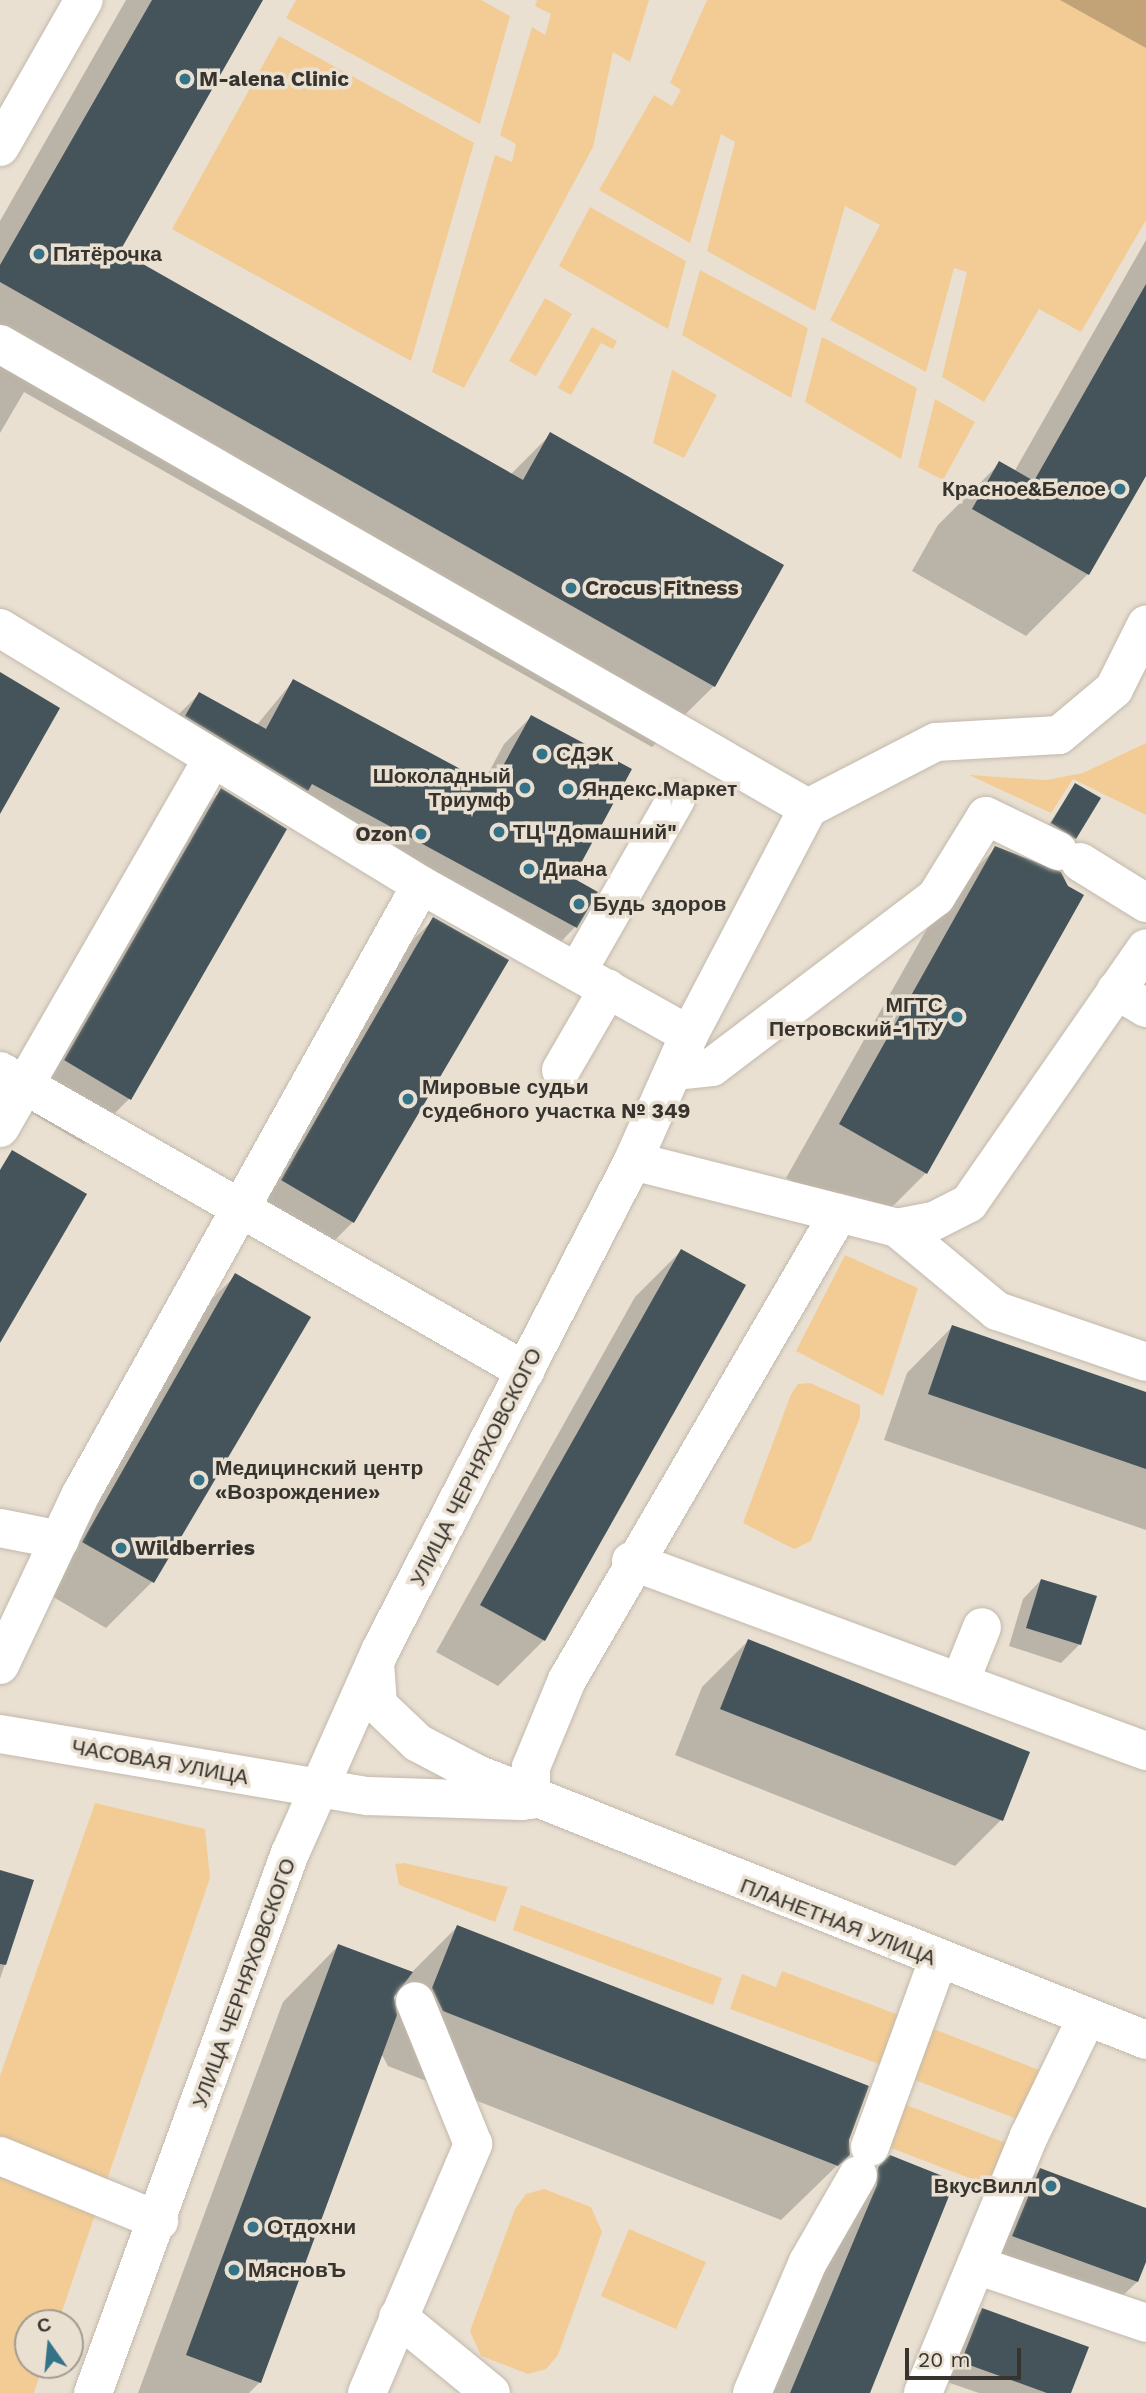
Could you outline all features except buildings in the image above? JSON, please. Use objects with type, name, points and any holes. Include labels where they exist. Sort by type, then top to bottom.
[{"type":"street","points":[[0,147],[84,0]]},
{"type":"street","points":[[0,344],[808,808],[936,742],[1059,736],[1115,689],[1146,625]]},
{"type":"street","points":[[0,628],[421,885],[689,1035]]},
{"type":"street","points":[[0,1128],[12,1078],[214,758]]},
{"type":"street","points":[[561,1070],[593,981],[676,799]]},
{"type":"street","name":"УЛИЦА ЧЕРНЯХОВСКОГО","points":[[93,2393],[159,2221],[290,1853],[375,1663],[633,1161],[689,1035],[808,808]]},
{"type":"street","points":[[675,1071],[712,1068],[936,897],[986,816],[1069,856],[1146,903]]},
{"type":"street","points":[[0,1665],[60,1540],[241,1207],[421,885]]},
{"type":"street","points":[[897,1228],[934,1221],[969,1203],[1131,999],[1146,948]]},
{"type":"street","points":[[12,1078],[525,1371]]},
{"type":"street","points":[[633,1161],[897,1228],[997,1311],[1146,1362]]},
{"type":"street","points":[[531,1800],[531,1767],[548,1721],[631,1562],[839,1213]]},
{"type":"street","points":[[0,1528],[60,1540]]},
{"type":"street","points":[[631,1562],[1146,1751]]},
{"type":"street","points":[[960,1682],[982,1627]]},
{"type":"street","name":"ПЛАНЕТНАЯ УЛИЦА","points":[[375,1663],[378,1705],[418,1743],[531,1800],[1146,2040]]},
{"type":"street","name":"ЧАСОВАЯ УЛИЦА","points":[[0,1734],[320,1788]]},
{"type":"street","name":"ПЛАНЕТНАЯ УЛИЦА","points":[[320,1788],[368,1796],[531,1800]]},
{"type":"street","points":[[752,2393],[808,2262],[864,2161],[939,1960]]},
{"type":"street","points":[[367,2393],[473,2144],[415,2001]]},
{"type":"street","points":[[923,2393],[976,2265],[1087,2017]]},
{"type":"street","points":[[0,2156],[159,2221]]},
{"type":"street","points":[[976,2265],[1146,2323]]},
{"type":"street","points":[[398,2317],[491,2393]]},
{"type":"shaded area","points":[[296,0],[481,0],[510,16],[480,124],[286,18]]},
{"type":"shaded area","points":[[537,0],[649,0],[630,62],[613,52],[593,147],[464,388],[432,372],[495,155],[512,162],[516,144],[500,135],[532,27],[545,35],[551,14],[535,6]]},
{"type":"shaded area","points":[[707,0],[1146,0],[1146,220],[1081,332],[1039,309],[984,402],[942,377],[967,272],[954,268],[926,372],[830,320],[880,225],[845,206],[815,311],[707,251],[735,142],[721,134],[690,243],[599,190],[654,95],[672,106],[681,90],[670,83]]},
{"type":"shaded area","points":[[279,36],[474,143],[411,361],[172,229]]},
{"type":"shaded area","points":[[590,207],[686,261],[668,329],[559,266]]},
{"type":"shaded area","points":[[700,270],[808,328],[791,398],[682,335]]},
{"type":"shaded area","points":[[545,298],[572,314],[536,376],[509,361]]},
{"type":"shaded area","points":[[592,327],[617,341],[613,349],[601,343],[571,395],[558,388]]},
{"type":"shaded area","points":[[822,337],[917,388],[901,459],[805,402]]},
{"type":"shaded area","points":[[672,370],[717,395],[684,458],[653,443]]},
{"type":"shaded area","points":[[935,399],[975,422],[943,480],[918,467]]},
{"type":"shaded area","points":[[1146,743],[1146,815],[1073,779],[1051,813],[969,775],[1046,780],[1083,773]]},
{"type":"shaded area","points":[[845,1255],[918,1288],[883,1396],[796,1351]]},
{"type":"shaded area","points":[[810,1383],[860,1405],[860,1417],[811,1541],[794,1549],[743,1523],[791,1394],[798,1384]]},
{"type":"shaded area","points":[[95,1803],[205,1829],[210,1878],[63,2309],[14,2309],[14,2379],[38,2379],[34,2393],[0,2393],[0,2076]]},
{"type":"shaded area","points":[[404,1863],[508,1887],[495,1922],[399,1885],[395,1864]]},
{"type":"shaded area","points":[[521,1905],[722,1978],[713,2005],[513,1930]]},
{"type":"shaded area","points":[[782,1971],[907,2018],[890,2068],[730,2009],[742,1974],[776,1987]]},
{"type":"shaded area","points":[[931,2028],[1039,2070],[1020,2120],[912,2079]]},
{"type":"shaded area","points":[[901,2103],[1006,2143],[990,2186],[886,2146]]},
{"type":"shaded area","points":[[544,2189],[591,2207],[602,2232],[558,2355],[546,2369],[528,2374],[481,2356],[470,2331],[515,2209],[526,2194]]},
{"type":"shaded area","points":[[629,2229],[706,2262],[676,2329],[601,2296]]},
{"type":"place","name":"M-alena Clinic","points":[[185,79]]},
{"type":"place","name":"Пятёрочка","points":[[39,254]]},
{"type":"place","name":"Красное&Белое","points":[[1120,489]]},
{"type":"place","name":"Crocus Fitness","points":[[571,588]]},
{"type":"place","name":"СДЭК","points":[[542,754]]},
{"type":"place","name":"Шоколадный Триумф","points":[[525,788]]},
{"type":"place","name":"Яндекс.Маркет","points":[[568,789]]},
{"type":"place","name":"ТЦ \"Домашний\"","points":[[499,832]]},
{"type":"place","name":"Ozon","points":[[421,834]]},
{"type":"place","name":"Диана","points":[[529,869]]},
{"type":"place","name":"Будь здоров","points":[[579,904]]},
{"type":"place","name":"МГТС Петровский-1 ТУ","points":[[957,1017]]},
{"type":"place","name":"Мировые судьи судебного участка № 349","points":[[408,1099]]},
{"type":"place","name":"Медицинский центр «Возрождение»","points":[[199,1480]]},
{"type":"place","name":"Wildberries","points":[[121,1548]]},
{"type":"place","name":"ВкусВилл","points":[[1051,2186]]},
{"type":"place","name":"Отдохни","points":[[253,2227]]},
{"type":"place","name":"МясновЪ","points":[[234,2270]]}]
